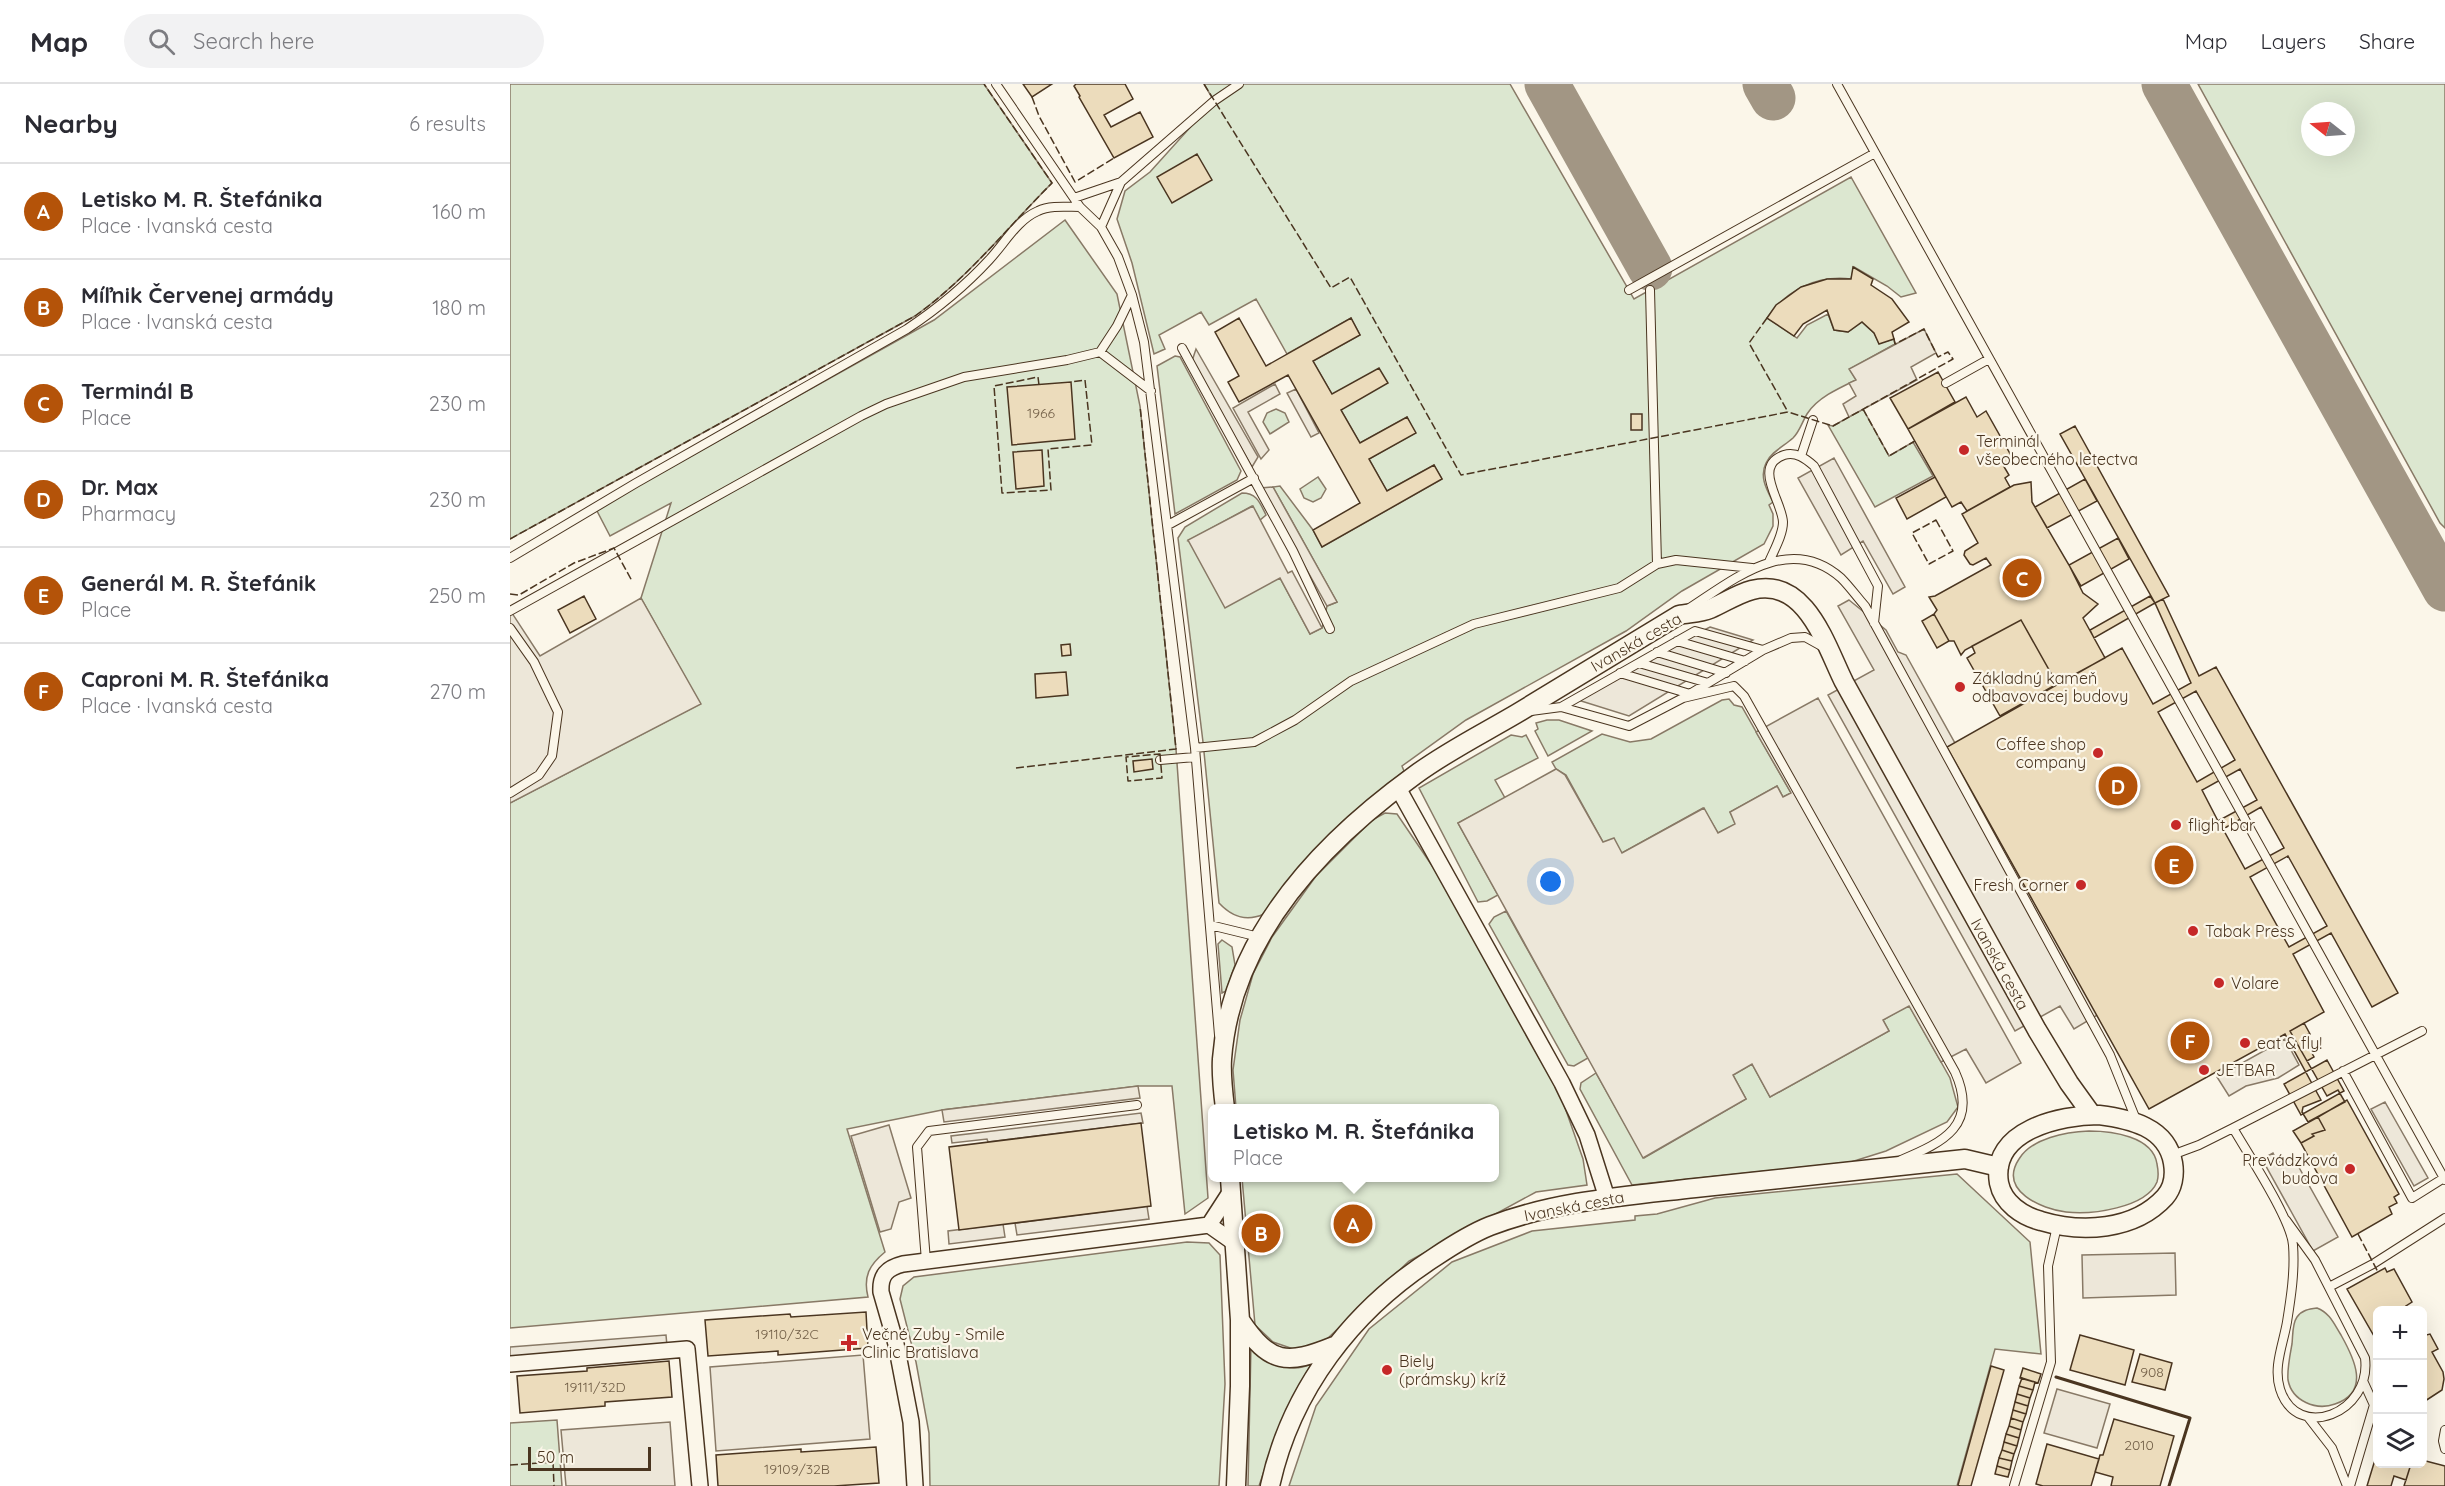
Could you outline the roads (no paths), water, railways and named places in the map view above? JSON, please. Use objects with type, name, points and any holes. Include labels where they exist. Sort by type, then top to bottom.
[{"type":"street","name":"Ivanská cesta","points":[[1224,1104],[1222,1061],[1229,1014],[1248,957],[1285,898],[1321,856],[1369,809],[1416,774],[1678,615],[1708,610],[1751,590],[1772,588],[1792,596],[1816,623],[1829,651],[2041,1038],[2092,1115]]},
{"type":"street","points":[[1398,788],[1562,1083],[1587,1135],[1607,1198]]},
{"type":"street","points":[[2092,1115],[2122,1118],[2137,1124],[2161,1137],[2172,1155],[2174,1176],[2165,1197],[2144,1213],[2113,1226],[2096,1228],[2057,1226],[2035,1220],[2016,1209],[2000,1185],[1999,1167],[2011,1144],[2031,1130],[2063,1118],[2092,1115]]},
{"type":"street","name":"Ivanská cesta","points":[[1270,1486],[1282,1445],[1297,1407],[1334,1346],[1372,1305],[1415,1269],[1463,1239],[1490,1227],[1528,1214],[1607,1198],[1965,1160],[1999,1167]]},
{"type":"street","points":[[1209,1225],[1231,1184]]},
{"type":"street","points":[[1231,1184],[1240,1320],[1236,1486]]},
{"type":"street","points":[[915,1486],[911,1422],[896,1344],[880,1283],[887,1270],[926,1261],[1209,1225],[1236,1244]]},
{"type":"street","name":"Ivanská cesta","points":[[1240,1320],[1253,1340],[1269,1352],[1281,1357],[1305,1358],[1334,1346]]},
{"type":"street","points":[[510,1364],[687,1349],[700,1486]]},
{"type":"lane","points":[[996,84],[1080,207],[1101,227],[1118,257],[1132,295],[1144,342],[1196,757],[1222,1061]]},
{"type":"lane","points":[[1074,198],[1121,182],[1214,101],[1239,84]]},
{"type":"lane","points":[[1837,84],[2139,626],[2374,1055],[2445,1179],[2412,1198],[2343,1071]]},
{"type":"lane","points":[[1629,290],[1875,153]]},
{"type":"lane","points":[[1101,227],[1121,182]]},
{"type":"lane","points":[[510,558],[636,483],[917,323],[936,310],[959,289],[1031,214],[1042,209],[1080,207]]},
{"type":"lane","points":[[1650,290],[1657,564]]},
{"type":"lane","points":[[510,611],[886,404],[964,377],[1067,360],[1100,352],[1117,326],[1132,295]]},
{"type":"lane","points":[[1182,348],[1293,551],[1330,629]]},
{"type":"lane","points":[[1100,352],[1151,391]]},
{"type":"lane","points":[[1946,383],[1989,359]]},
{"type":"lane","points":[[1802,456],[1813,420]]},
{"type":"lane","points":[[1769,562],[1780,536],[1783,521],[1770,484],[1769,471],[1783,455],[1802,456],[1814,466],[1878,586],[1874,624]]},
{"type":"lane","points":[[1168,525],[1254,478]]},
{"type":"lane","points":[[1678,615],[1752,568],[1785,558],[1804,560],[1829,571],[1851,589],[1865,606],[2110,1055],[2137,1124]]},
{"type":"lane","points":[[1195,748],[1254,742],[1295,720],[1352,681],[1474,624],[1619,588],[1657,564],[1676,560],[1752,568]]},
{"type":"lane","points":[[510,628],[534,662],[558,712],[552,756],[539,775],[510,793]]},
{"type":"lane","points":[[1517,714],[1561,707],[1695,631],[1763,650]]},
{"type":"lane","points":[[1561,707],[1629,726],[1687,696],[1763,650],[1791,638],[1805,637],[1829,651]]},
{"type":"lane","points":[[1677,641],[1745,661]]},
{"type":"lane","points":[[1657,652],[1726,673]]},
{"type":"lane","points":[[1639,663],[1708,683]]},
{"type":"lane","points":[[1620,673],[1687,696],[1734,686],[1744,696],[1906,982],[1964,1090],[1963,1112],[1951,1133],[1924,1150],[1880,1168]]},
{"type":"lane","points":[[1160,760],[1196,757]]},
{"type":"lane","points":[[1210,925],[1259,938]]},
{"type":"lane","points":[[2172,1155],[2199,1145],[2422,1031]]},
{"type":"lane","points":[[926,1261],[917,1147],[929,1131],[1137,1105]]},
{"type":"lane","points":[[2233,1128],[2286,1220],[2311,1253],[2365,1358],[2367,1372],[2364,1383],[2349,1404],[2338,1412],[2324,1417],[2308,1417]]},
{"type":"lane","points":[[2329,1287],[2373,1264],[2445,1218]]},
{"type":"lane","points":[[2286,1220],[2293,1242],[2293,1273],[2277,1371],[2281,1390],[2288,1405],[2308,1417],[2331,1448],[2349,1486]]},
{"type":"lane","points":[[2014,1486],[2051,1362],[2048,1266],[2057,1226]]},
{"type":"lane","points":[[2349,1486],[2373,1405],[2364,1383]]},
{"type":"lane","points":[[2445,1430],[2443,1441],[2445,1449]]},
{"type":"place","name":"Terminál všeobecného letectva","points":[[1964,450]]},
{"type":"place","name":"Terminál B","points":[[2022,578]]},
{"type":"place","name":"Základný kameň odbavovacej budovy","points":[[1960,687]]},
{"type":"place","name":"Coffee shop company","points":[[2098,753]]},
{"type":"place","name":"Dr. Max","points":[[2118,786]]},
{"type":"place","name":"flight bar","points":[[2176,825]]},
{"type":"place","name":"Generál M. R. Štefánik","points":[[2174,865]]},
{"type":"place","name":"Fresh Corner","points":[[2081,885]]},
{"type":"place","name":"Tabak Press","points":[[2193,931]]},
{"type":"place","name":"Volare","points":[[2219,983]]},
{"type":"place","name":"Caproni M. R. Štefánika","points":[[2190,1041]]},
{"type":"place","name":"eat & fly!","points":[[2245,1043]]},
{"type":"place","name":"JETBAR","points":[[2204,1070]]},
{"type":"place","name":"Prevádzková budova","points":[[2350,1169]]},
{"type":"place","name":"Letisko M. R. Štefánika","points":[[1353,1224]]},
{"type":"place","name":"Míľnik Červenej armády","points":[[1261,1233]]},
{"type":"place","name":"Večné Zuby - Smile Clinic Bratislava","points":[[849,1343]]},
{"type":"place","name":"Biely (prámsky) kríž","points":[[1387,1370]]}]
